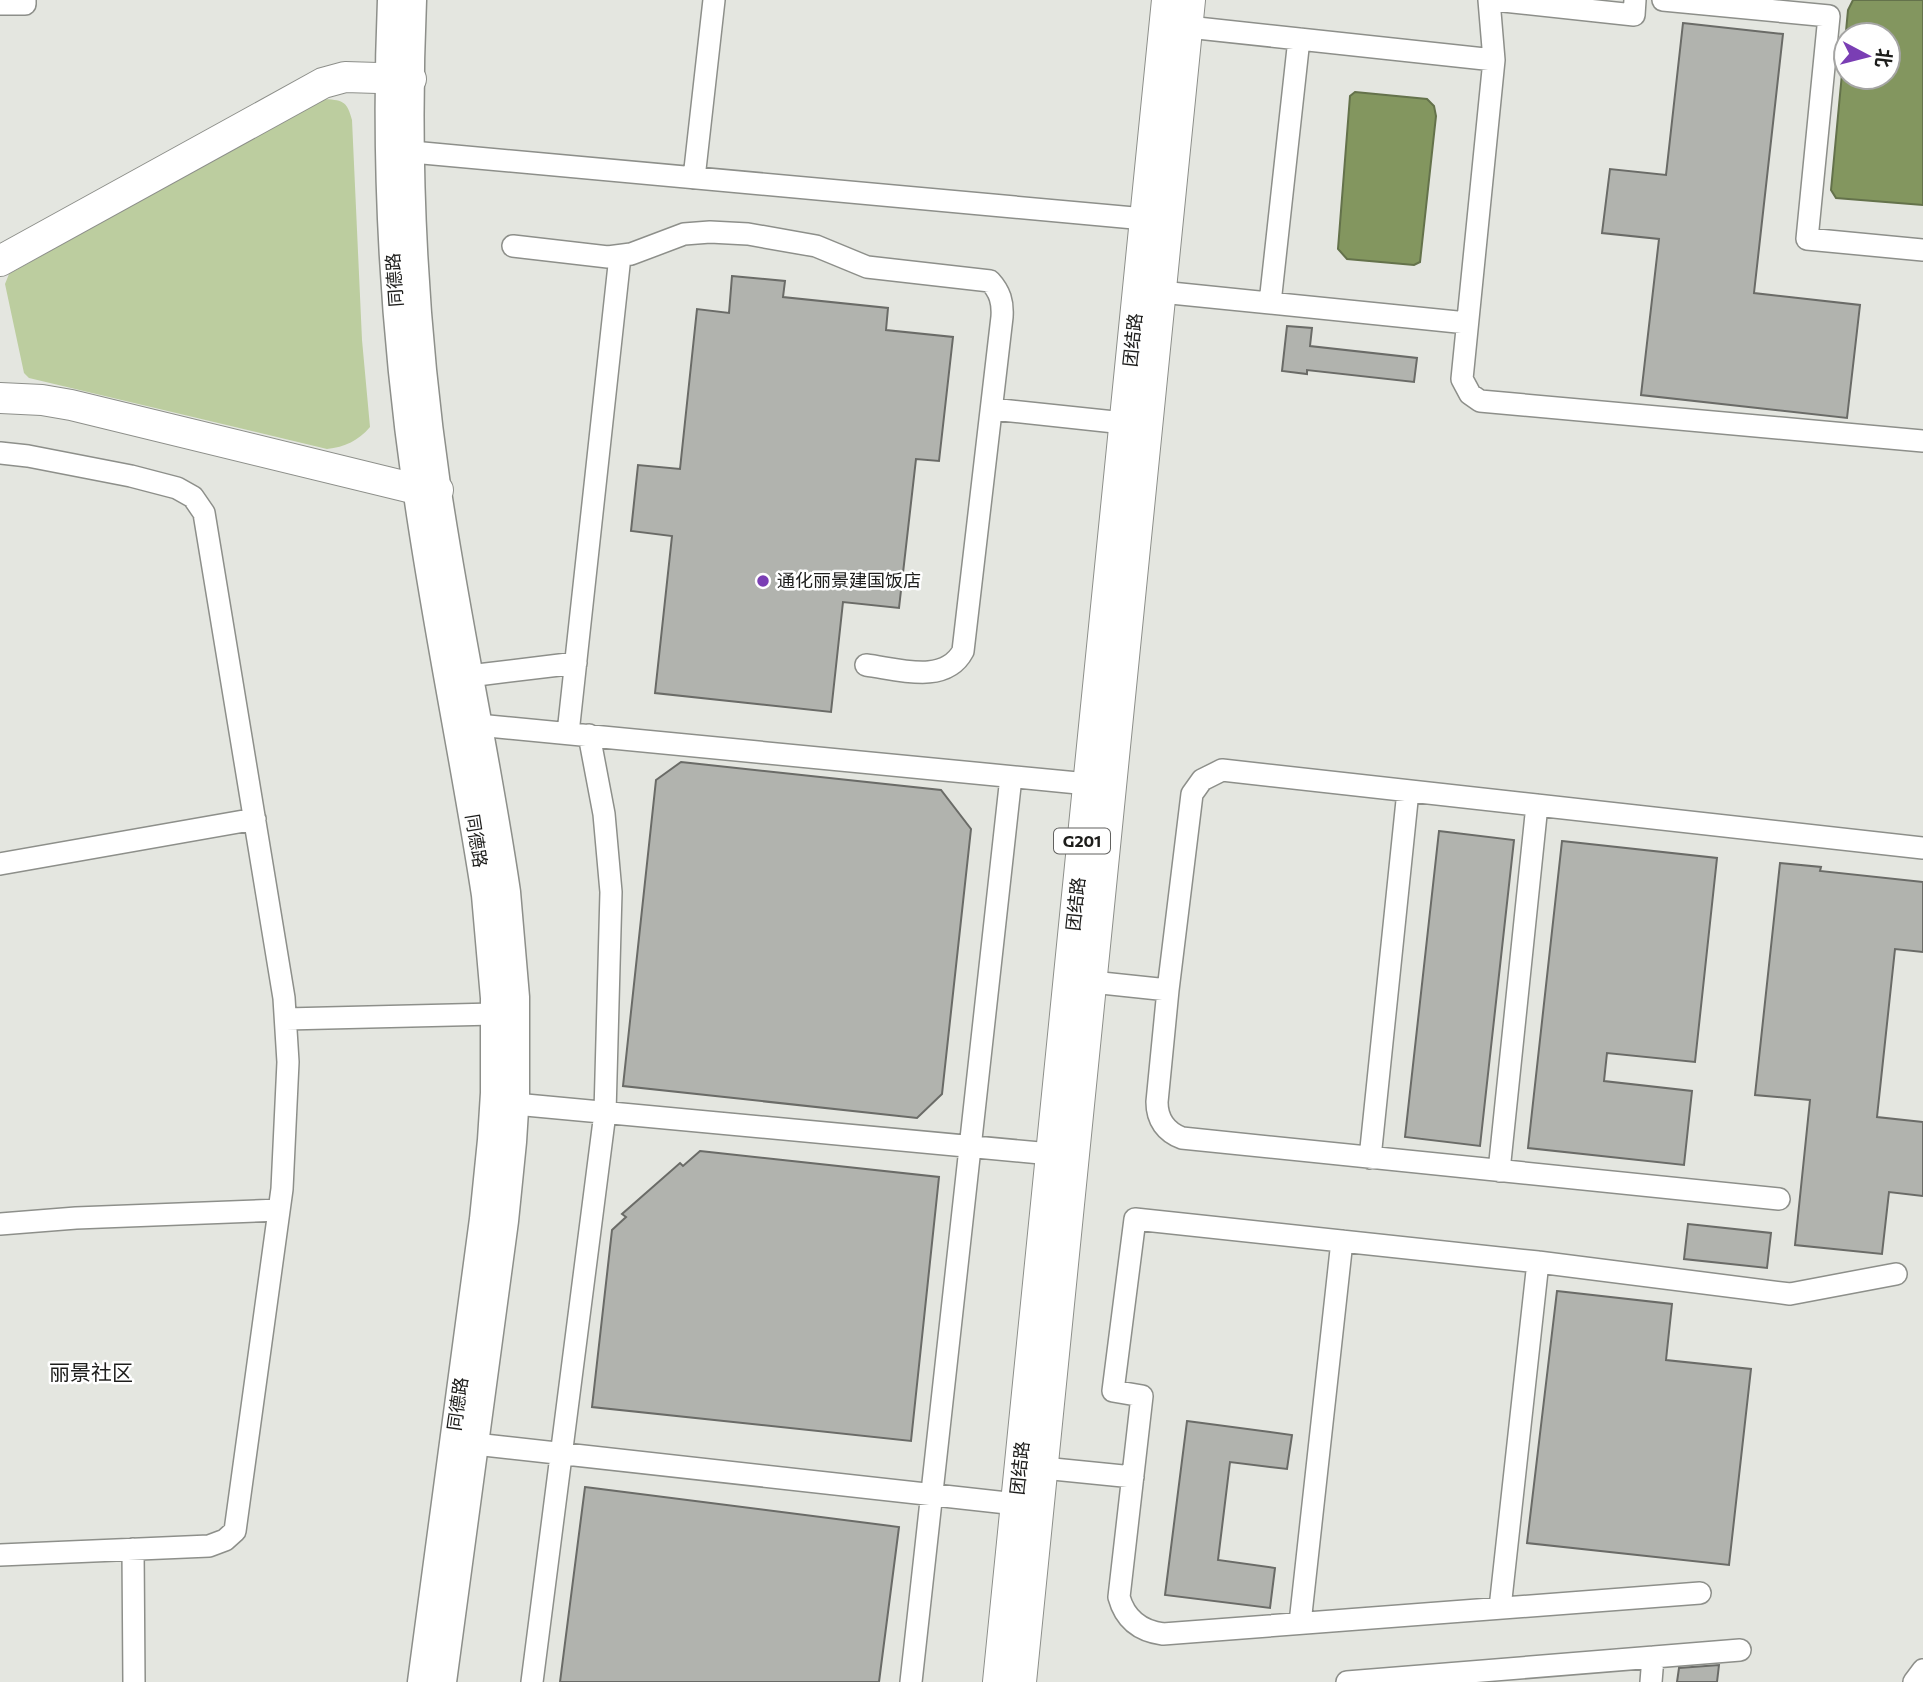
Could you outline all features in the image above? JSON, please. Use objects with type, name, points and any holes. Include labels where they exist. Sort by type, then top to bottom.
[{"type":"highway","name":"团结路","points":[[998,1682],[1167,0]]},
{"type":"highway","name":"团结路","points":[[1021,1682],[1189,13]]},
{"type":"highway","points":[[0,261],[323,83],[345,77],[400,79]]},
{"type":"highway","points":[[0,398],[42,400],[71,405],[427,490]]},
{"type":"main road","name":"同德路","points":[[391,0],[412,152],[427,490],[469,676],[499,840],[513,944],[517,1033],[515,1104],[505,1221],[443,1682]]},
{"type":"main road","name":"同德路","points":[[413,0],[400,79],[391,202],[397,313],[427,490],[485,895],[494,1014],[494,1093],[483,1219],[421,1682]]},
{"type":"street","points":[[0,4],[25,4],[25,0]]},
{"type":"street","points":[[694,178],[714,0]]},
{"type":"street","points":[[1635,0],[1634,15],[1491,0],[1494,60],[1462,379],[1470,394],[1480,401],[1923,441]]},
{"type":"street","points":[[1662,0],[1829,16],[1807,239],[1923,250]]},
{"type":"street","points":[[1189,13],[1299,39],[1494,60]]},
{"type":"street","points":[[1270,303],[1299,39]]},
{"type":"street","points":[[412,152],[1145,219]]},
{"type":"street","points":[[513,246],[608,257],[645,250],[684,234],[722,232],[816,246],[867,267],[990,281],[999,294],[1003,309],[963,651],[952,666],[936,672],[866,665]]},
{"type":"street","points":[[532,1682],[605,1113],[611,892],[604,814],[578,734],[576,663],[620,256]]},
{"type":"street","points":[[1161,292],[1467,323]]},
{"type":"street","points":[[992,409],[1125,423]]},
{"type":"street","points":[[0,453],[131,476],[177,488],[193,497],[204,513],[286,1019],[288,1062],[279,1210],[235,1531],[225,1540],[209,1546],[0,1555]]},
{"type":"street","points":[[469,676],[576,663]]},
{"type":"street","points":[[478,725],[1088,784]]},
{"type":"street","points":[[1779,1199],[1182,1138],[1166,1129],[1157,1110],[1189,803],[1196,786],[1202,780],[1222,770],[1923,848]]},
{"type":"street","points":[[911,1682],[1010,777]]},
{"type":"street","points":[[1370,1158],[1408,791]]},
{"type":"street","points":[[1499,1171],[1537,805]]},
{"type":"street","points":[[0,864],[255,819]]},
{"type":"street","points":[[1092,982],[1168,990]]},
{"type":"street","points":[[286,1019],[494,1014]]},
{"type":"street","points":[[515,1104],[1051,1154]]},
{"type":"street","points":[[0,1224],[76,1218],[279,1210]]},
{"type":"street","points":[[1700,1593],[1163,1634],[1153,1633],[1137,1625],[1126,1614],[1119,1597],[1142,1396],[1113,1391],[1135,1219],[1538,1262],[1790,1294],[1896,1274]]},
{"type":"street","points":[[1300,1623],[1342,1241]]},
{"type":"street","points":[[1500,1608],[1538,1262]]},
{"type":"street","points":[[475,1444],[1016,1504]]},
{"type":"street","points":[[1043,1468],[1133,1477]]},
{"type":"street","points":[[133,1549],[134,1682]]},
{"type":"street","points":[[1347,1682],[1446,1678],[1740,1650]]},
{"type":"street","points":[[1651,1682],[1653,1657]]},
{"type":"street","points":[[1914,1682],[1923,1670]]},
{"type":"shaded area","points":[[1853,0],[1923,0],[1923,205],[1836,198],[1831,190],[1840,91],[1902,91],[1902,21],[1847,21]]},
{"type":"shaded area","points":[[1355,92],[1427,99],[1434,106],[1436,116],[1420,262],[1414,265],[1347,259],[1338,249],[1350,96]]},
{"type":"shaded area","points":[[322,99],[343,102],[352,120],[362,340],[370,427],[361,436],[340,447],[327,449],[29,378],[24,373],[5,284],[9,274]]},
{"type":"building","points":[[1683,23],[1783,34],[1754,293],[1860,305],[1847,418],[1641,395],[1659,239],[1602,233],[1610,169],[1666,175]]},
{"type":"building","points":[[732,276],[785,281],[783,297],[888,308],[886,330],[953,337],[939,461],[916,459],[899,608],[843,602],[831,712],[655,693],[672,536],[631,531],[638,465],[680,469],[697,309],[729,313]]},
{"type":"building","points":[[1287,326],[1312,328],[1310,346],[1417,358],[1414,382],[1307,370],[1307,374],[1282,371]]},
{"type":"building","points":[[681,762],[941,790],[971,829],[942,1094],[917,1118],[623,1086],[656,780]]},
{"type":"building","points":[[1439,831],[1514,840],[1480,1146],[1405,1137]]},
{"type":"building","points":[[1562,841],[1717,858],[1695,1062],[1607,1053],[1604,1081],[1692,1091],[1684,1165],[1528,1148]]},
{"type":"building","points":[[1780,863],[1821,867],[1820,871],[1923,882],[1923,952],[1895,949],[1877,1117],[1923,1122],[1923,1196],[1889,1192],[1882,1254],[1795,1245],[1810,1100],[1755,1095]]},
{"type":"building","points":[[700,1151],[939,1177],[911,1441],[592,1407],[612,1230],[626,1217],[622,1214],[680,1163],[683,1166]]},
{"type":"building","points":[[1688,1224],[1771,1233],[1767,1268],[1684,1259]]},
{"type":"building","points":[[1557,1291],[1672,1304],[1666,1360],[1751,1369],[1729,1565],[1527,1543]]},
{"type":"building","points":[[1187,1421],[1292,1435],[1287,1469],[1230,1462],[1218,1560],[1275,1568],[1270,1608],[1165,1595]]},
{"type":"building","points":[[585,1487],[899,1527],[879,1682],[560,1682]]},
{"type":"building","points":[[1719,1665],[1717,1682],[1677,1682],[1679,1668]]},
{"type":"place","name":"通化丽景建国饭店","points":[[763,581]]},
{"type":"district","name":"丽景社区","points":[[91,1373]]}]
